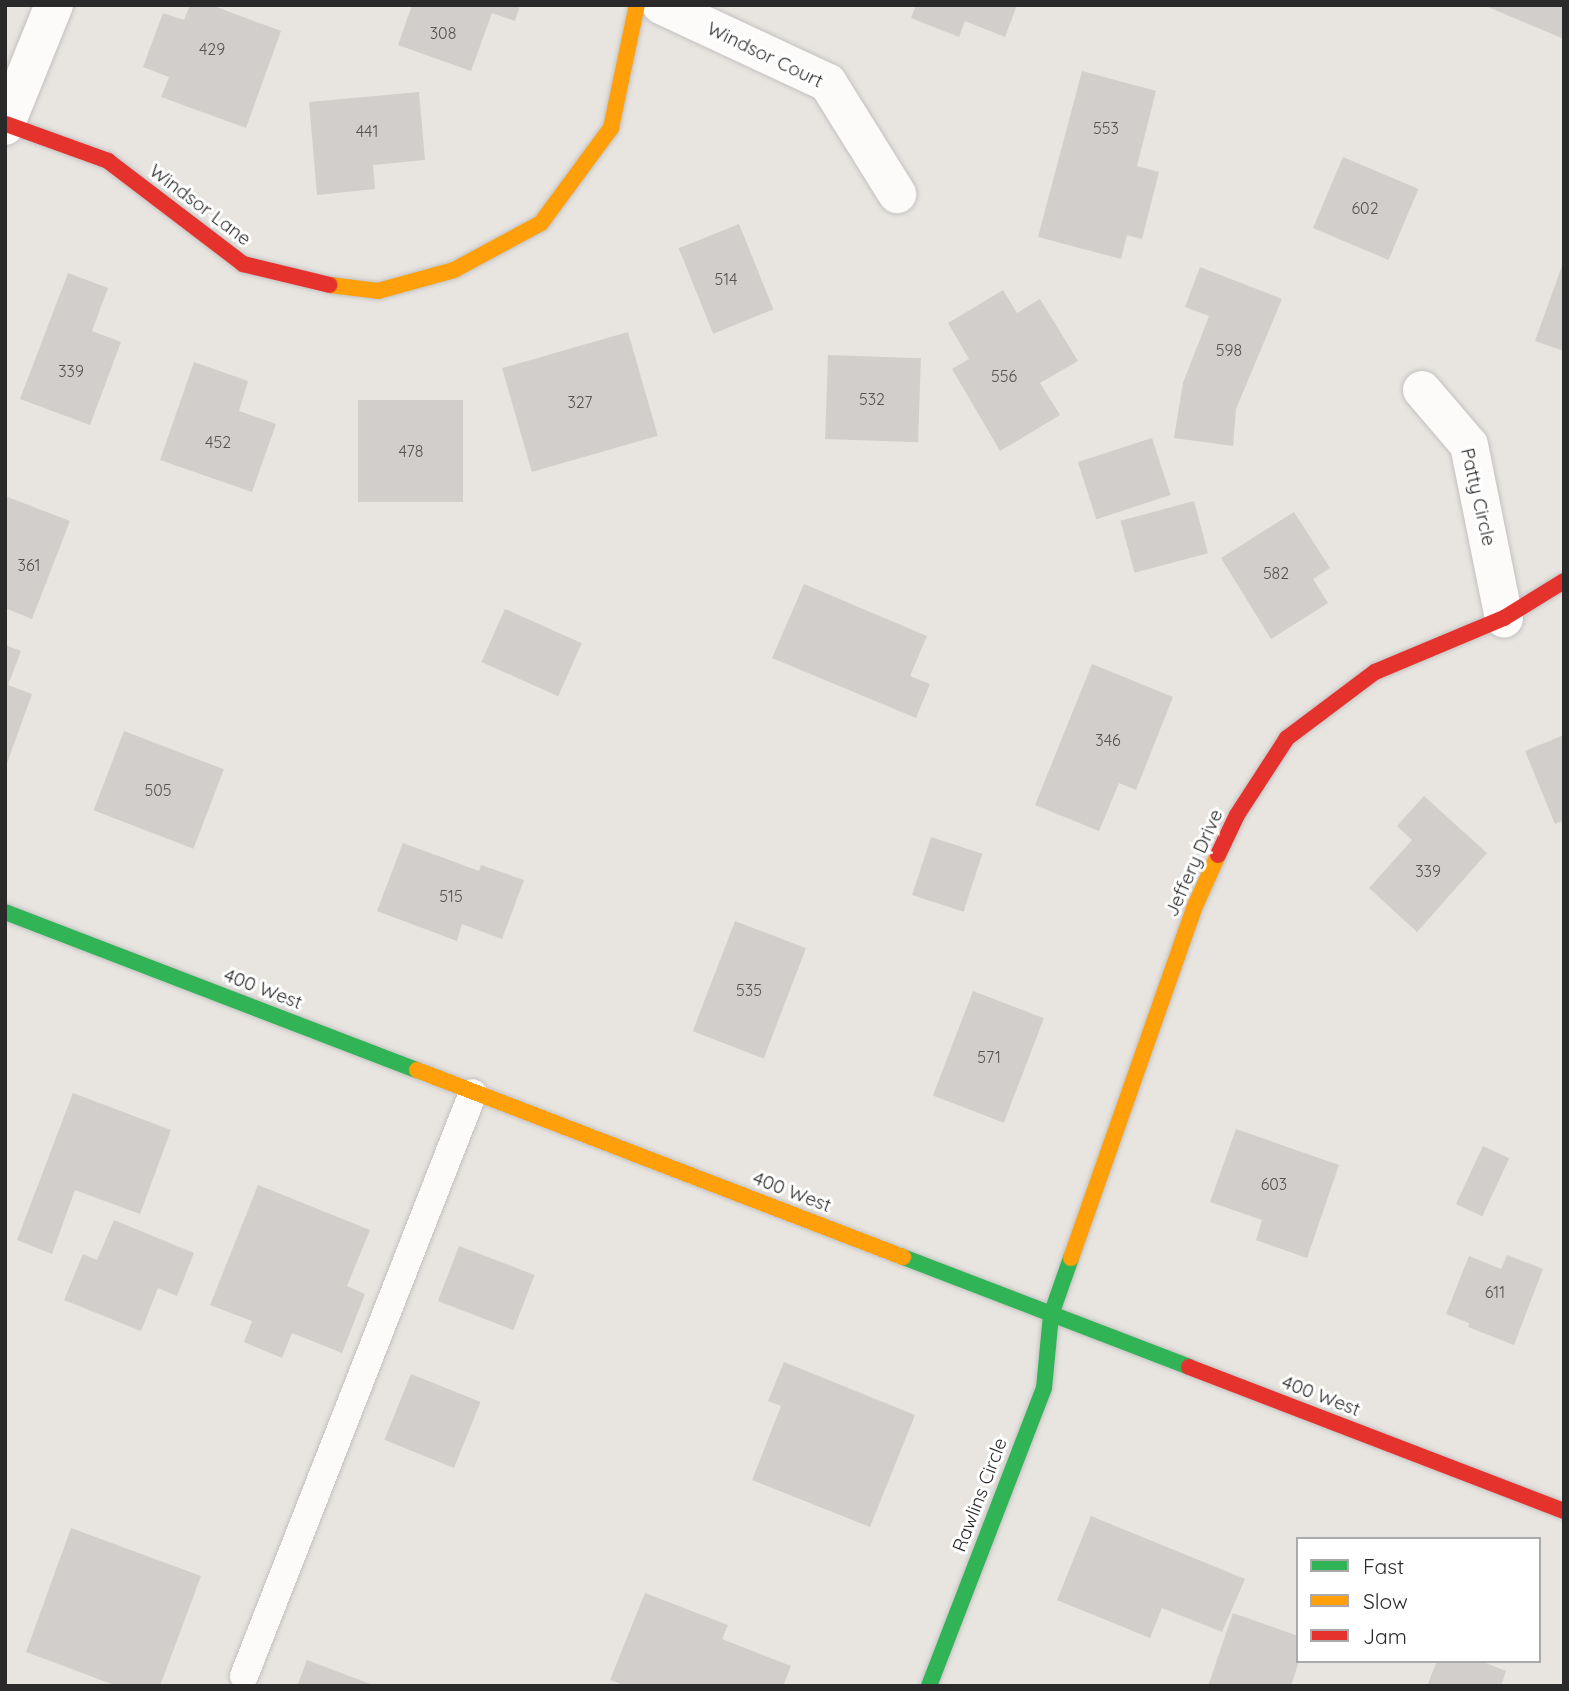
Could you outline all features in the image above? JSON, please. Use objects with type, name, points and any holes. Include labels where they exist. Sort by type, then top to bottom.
[{"type":"street","points":[[6,125],[54,5]]},
{"type":"street","name":"Windsor Lane","points":[[6,125],[108,161],[243,264],[315,283],[377,291],[454,270],[541,223],[611,128],[637,5]]},
{"type":"street","name":"Windsor Court","points":[[661,5],[828,83],[897,194]]},
{"type":"street","name":"Patty Circle","points":[[1422,390],[1469,445],[1504,618]]},
{"type":"street","name":"Jeffery Drive","points":[[1051,1315],[1196,904],[1237,815],[1287,738],[1375,672],[1504,618],[1564,581]]},
{"type":"street","name":"400 West","points":[[5,912],[1564,1511]]},
{"type":"street","name":"Rawlins Circle","points":[[929,1686],[1044,1388],[1051,1315]]},
{"type":"lane","points":[[244,1676],[473,1093]]},
{"type":"building","points":[[190,5],[211,5],[281,31],[246,128],[161,97],[169,77],[143,67],[163,13],[184,20]]},
{"type":"building","points":[[412,5],[520,5],[515,21],[492,13],[471,71],[398,45]]},
{"type":"building","points":[[916,5],[1017,5],[1005,37],[965,21],[959,37],[911,18]]},
{"type":"building","points":[[1483,5],[1564,5],[1564,39]]},
{"type":"building","points":[[1082,71],[1156,91],[1137,166],[1159,172],[1142,239],[1127,235],[1121,259],[1038,237]]},
{"type":"building","points":[[419,92],[425,160],[373,165],[375,189],[317,195],[309,102]]},
{"type":"building","points":[[1343,157],[1418,189],[1388,260],[1313,228]]},
{"type":"building","points":[[739,224],[773,309],[713,334],[679,248]]},
{"type":"building","points":[[1564,263],[1564,351],[1535,341]]},
{"type":"building","points":[[1200,267],[1282,299],[1236,409],[1233,446],[1174,438],[1183,383],[1209,316],[1185,307]]},
{"type":"building","points":[[68,273],[108,288],[92,331],[121,342],[90,425],[20,399]]},
{"type":"building","points":[[1003,290],[1017,313],[1040,299],[1078,361],[1040,383],[1060,415],[1000,451],[952,369],[969,359],[948,323]]},
{"type":"building","points":[[628,332],[658,436],[532,472],[502,368]]},
{"type":"building","points":[[828,355],[921,358],[918,442],[825,439]]},
{"type":"building","points":[[194,362],[248,381],[239,411],[276,424],[252,492],[160,460]]},
{"type":"building","points":[[358,400],[463,400],[463,502],[358,502]]},
{"type":"building","points":[[1152,438],[1171,495],[1096,519],[1078,462]]},
{"type":"building","points":[[5,496],[70,521],[32,619],[5,608]]},
{"type":"building","points":[[1194,501],[1208,553],[1135,573],[1121,521]]},
{"type":"building","points":[[1294,512],[1330,568],[1313,579],[1328,603],[1271,639],[1221,558]]},
{"type":"building","points":[[804,584],[927,636],[910,676],[930,684],[916,718],[772,658]]},
{"type":"building","points":[[505,609],[582,643],[558,696],[481,662]]},
{"type":"building","points":[[5,645],[21,651],[8,685],[32,694],[6,766]]},
{"type":"building","points":[[1092,664],[1173,697],[1136,790],[1119,783],[1099,831],[1035,805]]},
{"type":"building","points":[[124,731],[224,769],[193,849],[94,810]]},
{"type":"building","points":[[1564,735],[1564,820],[1555,824],[1525,751]]},
{"type":"building","points":[[1424,796],[1487,853],[1417,932],[1369,888],[1412,840],[1397,826]]},
{"type":"building","points":[[931,837],[982,854],[964,912],[912,895]]},
{"type":"building","points":[[403,843],[479,871],[481,865],[524,880],[502,939],[462,924],[457,941],[377,911]]},
{"type":"building","points":[[735,921],[806,948],[764,1058],[693,1031]]},
{"type":"building","points":[[973,991],[1044,1018],[1004,1123],[933,1096]]},
{"type":"building","points":[[73,1093],[171,1130],[140,1214],[75,1190],[52,1254],[17,1240]]},
{"type":"building","points":[[1236,1129],[1339,1165],[1307,1258],[1256,1240],[1262,1220],[1210,1202]]},
{"type":"building","points":[[1483,1146],[1509,1158],[1482,1216],[1456,1204]]},
{"type":"building","points":[[258,1185],[370,1230],[347,1286],[365,1294],[342,1353],[292,1333],[282,1358],[244,1342],[252,1321],[210,1305]]},
{"type":"building","points":[[114,1220],[194,1253],[177,1296],[158,1288],[141,1331],[64,1300],[83,1254],[97,1260]]},
{"type":"building","points":[[459,1246],[535,1275],[513,1330],[438,1301]]},
{"type":"building","points":[[1507,1255],[1543,1269],[1514,1345],[1468,1327],[1469,1323],[1446,1314],[1469,1256],[1501,1269]]},
{"type":"building","points":[[784,1362],[915,1415],[870,1527],[752,1480],[781,1406],[768,1401]]},
{"type":"building","points":[[411,1374],[481,1402],[454,1468],[384,1440]]},
{"type":"building","points":[[1091,1516],[1245,1579],[1222,1632],[1162,1608],[1150,1638],[1057,1600]]},
{"type":"building","points":[[71,1528],[201,1576],[160,1686],[117,1686],[26,1652]]},
{"type":"building","points":[[645,1593],[728,1625],[722,1639],[791,1666],[783,1686],[626,1686],[610,1680]]},
{"type":"building","points":[[1233,1613],[1296,1635],[1296,1663],[1298,1663],[1291,1686],[1208,1686]]},
{"type":"building","points":[[307,1660],[373,1685],[373,1686],[297,1686]]},
{"type":"building","points":[[1436,1663],[1486,1663],[1506,1671],[1501,1686],[1427,1686]]},
{"type":"traffic: fast","points":[[5,912],[417,1070]]},
{"type":"traffic: fast","points":[[903,1257],[1189,1367]]},
{"type":"traffic: fast","points":[[929,1686],[1044,1388],[1051,1315],[1071,1258]]},
{"type":"traffic: slow","points":[[330,285],[378,291],[454,270],[541,223],[611,128],[637,5]]},
{"type":"traffic: slow","points":[[1071,1258],[1196,904],[1218,855]]},
{"type":"traffic: slow","points":[[417,1070],[903,1257]]},
{"type":"traffic: jam","points":[[6,124],[108,161],[243,264],[330,285]]},
{"type":"traffic: jam","points":[[1218,855],[1237,815],[1287,738],[1375,672],[1504,618],[1564,581]]},
{"type":"traffic: jam","points":[[1189,1367],[1564,1511]]}]
